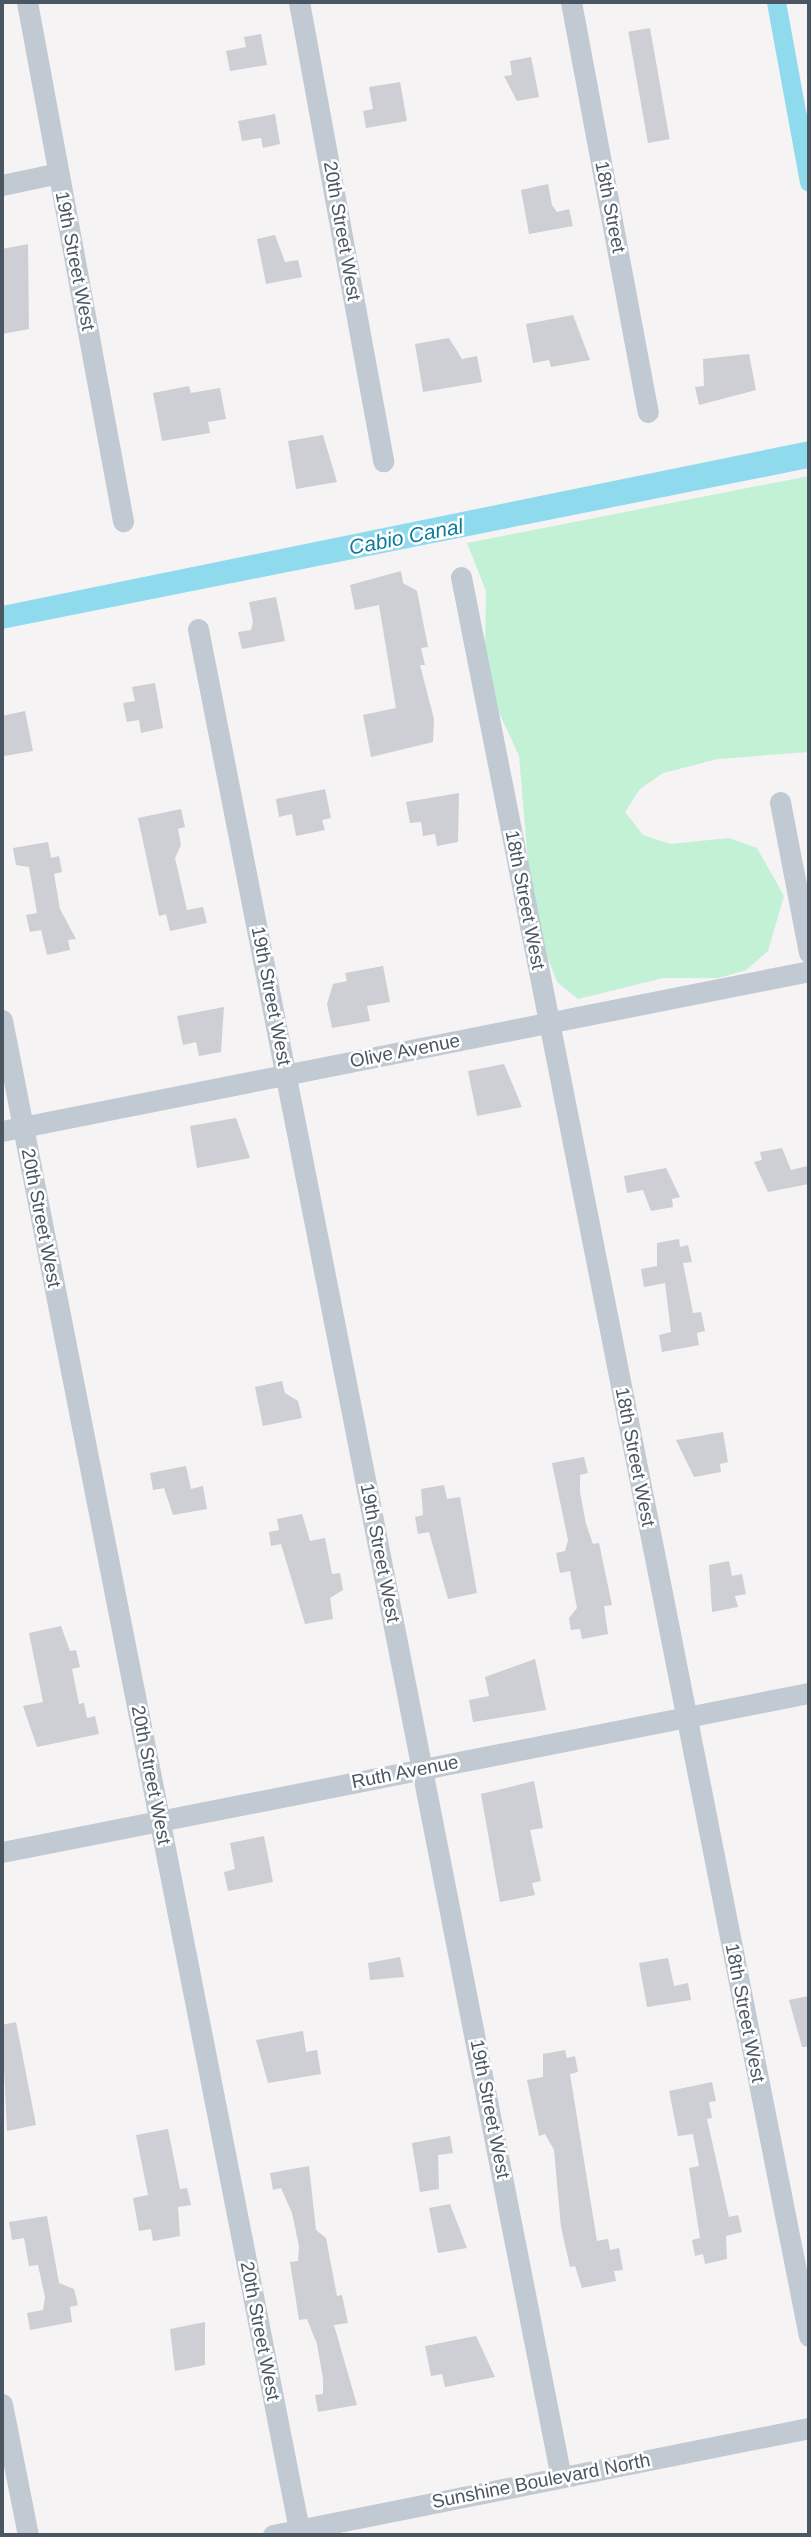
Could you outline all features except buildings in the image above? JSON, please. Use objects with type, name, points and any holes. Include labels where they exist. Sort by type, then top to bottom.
[{"type":"street","name":"19th Street West","points":[[27,2],[123,521]]},
{"type":"street","name":"20th Street West","points":[[299,2],[383,461]]},
{"type":"street","name":"18th Street","points":[[571,2],[648,412]]},
{"type":"street","points":[[2,185],[59,173]]},
{"type":"street","name":"18th Street West","points":[[461,577],[809,2336]]},
{"type":"street","name":"19th Street West","points":[[198,629],[561,2477]]},
{"type":"street","points":[[780,802],[809,952]]},
{"type":"street","name":"Olive Avenue","points":[[12,1129],[809,971]]},
{"type":"street","name":"20th Street West","points":[[2,1020],[12,1129],[160,1821],[299,2530]]},
{"type":"street","name":"Ruth Avenue","points":[[2,1853],[809,1693]]},
{"type":"street","points":[[2,2404],[28,2535]]},
{"type":"street","name":"Sunshine Boulevard North","points":[[273,2535],[809,2428]]},
{"type":"green space","points":[[809,476],[809,752],[718,759],[663,773],[640,789],[625,812],[643,835],[670,844],[729,838],[757,848],[784,896],[768,951],[746,970],[719,978],[663,978],[578,999],[557,982],[547,956],[529,873],[519,756],[496,706],[485,650],[486,591],[467,543]]},
{"type":"water","name":"Cabio Canal","points":[[809,441],[809,468],[2,629],[2,606]]},
{"type":"waterway","points":[[776,2],[809,182]]}]
